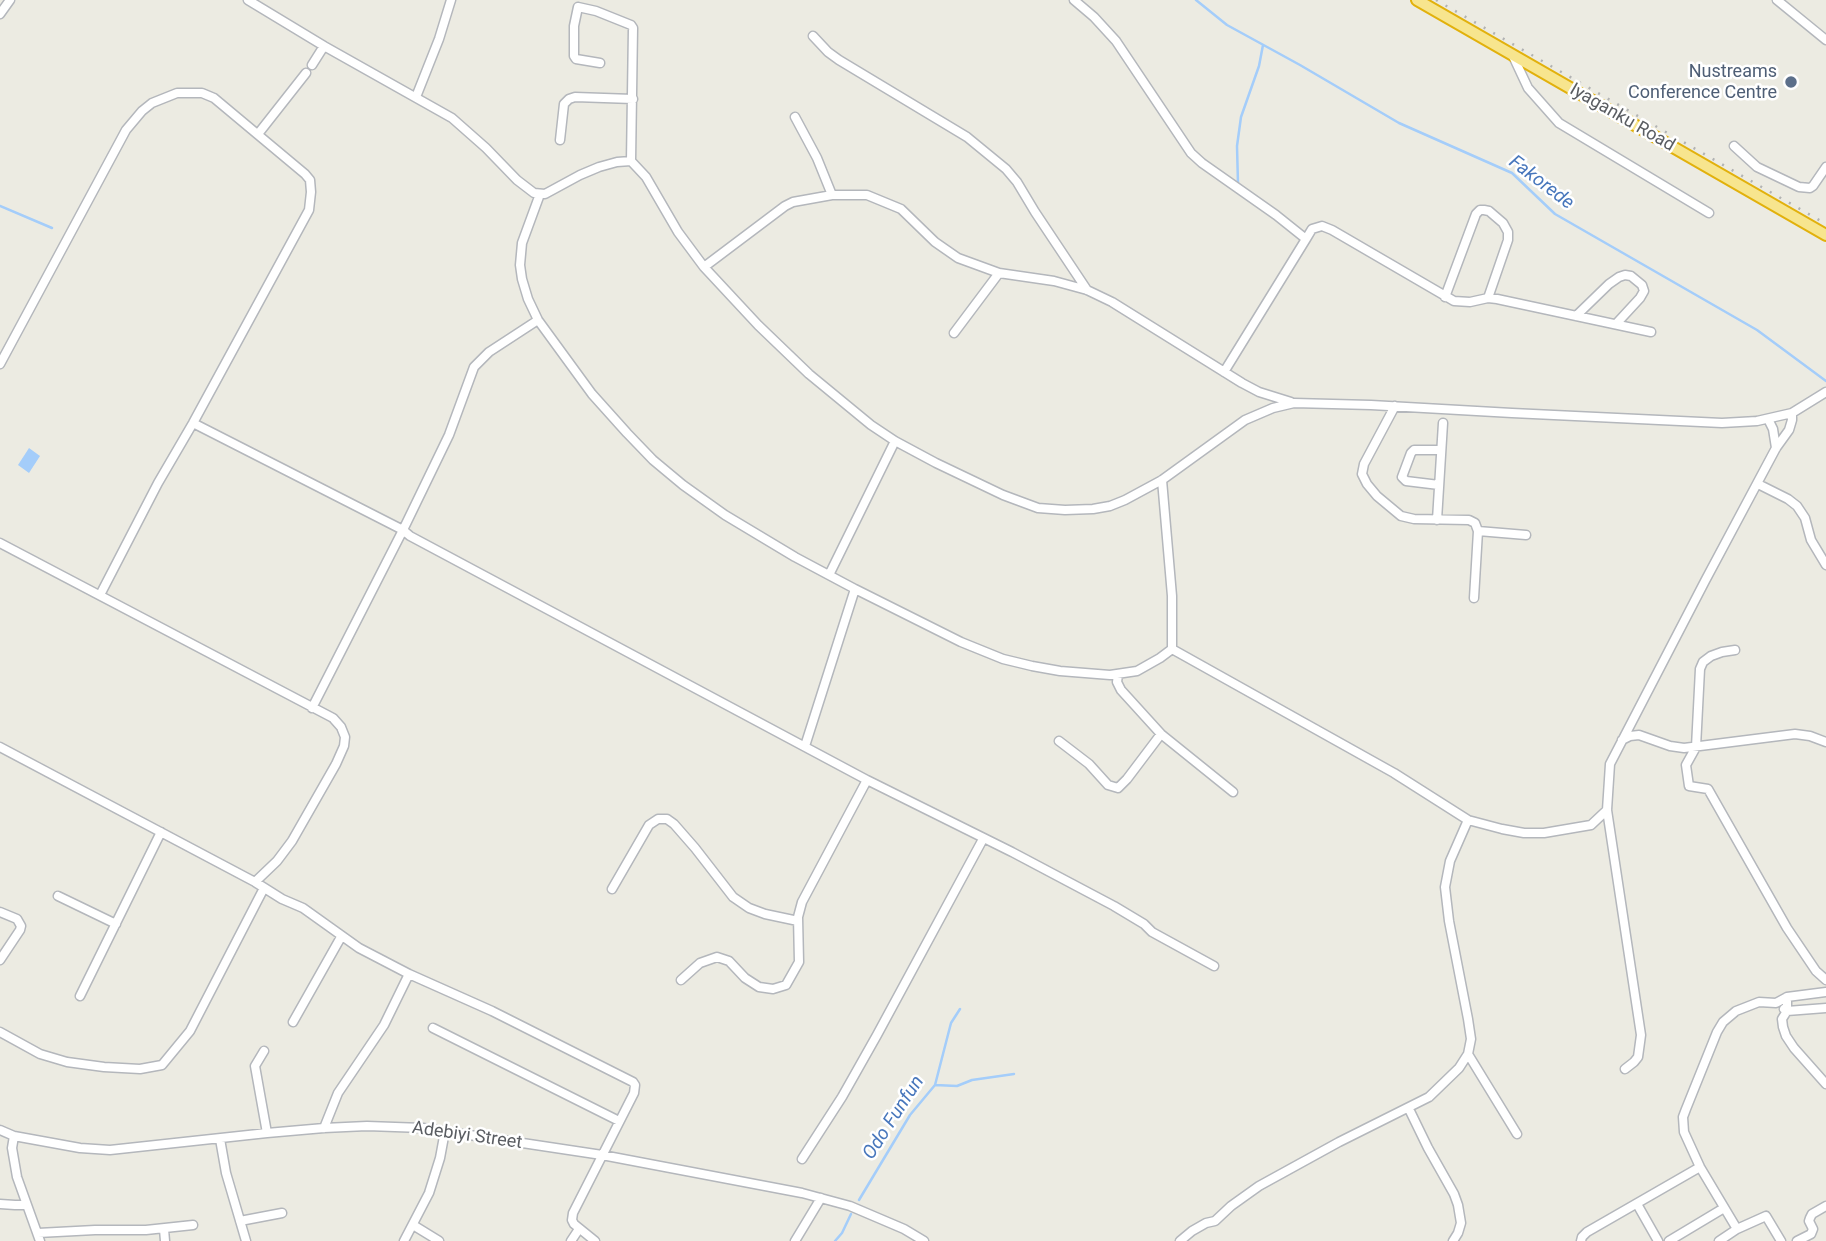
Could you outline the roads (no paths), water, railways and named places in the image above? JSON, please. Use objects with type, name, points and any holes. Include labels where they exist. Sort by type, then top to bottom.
[{"type":"highway","name":"Iyaganku Road","points":[[1417,0],[1826,235]]},
{"type":"street","points":[[0,14],[10,0]]},
{"type":"street","points":[[248,0],[452,118],[527,189],[545,194],[599,167],[631,161]]},
{"type":"street","points":[[415,97],[439,39],[451,0]]},
{"type":"street","points":[[1074,0],[1116,41],[1191,153],[1306,239]]},
{"type":"street","points":[[1777,0],[1826,40]]},
{"type":"street","points":[[600,63],[576,59],[574,56],[574,26],[578,7],[596,10],[633,28],[631,161],[646,177],[678,232],[704,267],[758,325],[800,367],[871,425],[936,463],[1022,503],[1051,510],[1110,506],[1162,480],[1245,420],[1273,408],[1294,403],[1723,423],[1768,419],[1792,412],[1826,392]]},
{"type":"street","points":[[813,36],[828,52],[967,138],[1006,169],[1087,290]]},
{"type":"street","points":[[258,134],[324,46]]},
{"type":"street","points":[[1513,56],[1528,88],[1559,123],[1709,213]]},
{"type":"street","points":[[0,364],[112,153],[126,130],[152,103],[177,93],[202,93],[214,97],[310,180],[309,210],[158,483],[100,594]]},
{"type":"street","points":[[560,140],[564,104],[569,99],[633,99]]},
{"type":"street","points":[[794,117],[817,158],[832,195]]},
{"type":"street","points":[[1734,146],[1757,167],[1800,187],[1813,186],[1826,167]]},
{"type":"street","points":[[540,194],[522,243],[520,265],[528,299],[538,320],[592,394],[653,460],[724,515],[855,589],[961,642],[1003,659],[1060,671],[1118,675],[1136,671],[1172,649]]},
{"type":"street","points":[[704,267],[793,202],[832,195],[867,195],[901,209],[945,250],[958,258],[999,273],[1054,281],[1087,290],[1112,302],[1259,392],[1294,403]]},
{"type":"street","points":[[1445,297],[1476,214],[1484,210],[1503,223],[1508,232],[1508,240],[1488,298]]},
{"type":"street","points":[[1224,372],[1312,229],[1321,226],[1454,301],[1470,302],[1488,298],[1651,332]]},
{"type":"street","points":[[954,333],[999,273]]},
{"type":"street","points":[[1576,316],[1619,277],[1631,276],[1642,285],[1644,291],[1640,299],[1616,324]]},
{"type":"street","points":[[312,708],[403,530],[455,420],[474,367],[489,352],[538,320]]},
{"type":"street","points":[[1395,406],[1364,464],[1362,474],[1377,496],[1401,516],[1473,521],[1477,525],[1474,598]]},
{"type":"street","points":[[1625,1069],[1638,1057],[1641,1035],[1607,810],[1610,764],[1776,448],[1789,430],[1792,412]]},
{"type":"street","points":[[1768,419],[1773,429],[1776,448]]},
{"type":"street","points":[[193,423],[403,530],[710,698],[1012,852],[1124,912],[1152,932],[1214,966]]},
{"type":"street","points":[[1437,520],[1443,423]]},
{"type":"street","points":[[830,575],[895,441]]},
{"type":"street","points":[[1439,485],[1405,481],[1402,477],[1414,450],[1441,450]]},
{"type":"street","points":[[1162,480],[1172,596],[1172,649]]},
{"type":"street","points":[[1758,484],[1797,506],[1805,518],[1811,540],[1826,565]]},
{"type":"street","points":[[1478,531],[1526,535]]},
{"type":"street","points":[[0,543],[333,718],[341,727],[345,737],[344,746],[292,841],[277,861],[255,882]]},
{"type":"street","points":[[805,746],[855,589]]},
{"type":"street","points":[[1172,649],[1394,773],[1468,820],[1524,833],[1544,833],[1591,824],[1607,810]]},
{"type":"street","points":[[1735,650],[1711,656],[1703,662],[1700,669],[1696,747],[1686,765],[1689,786],[1708,789],[1787,928],[1816,971],[1826,980]]},
{"type":"street","points":[[1118,675],[1121,690],[1161,734],[1233,792]]},
{"type":"street","points":[[1634,717],[1646,738]]},
{"type":"street","points":[[1059,741],[1089,764],[1108,785],[1118,788],[1128,779],[1161,734]]},
{"type":"street","points":[[1622,740],[1639,735],[1684,748],[1795,734],[1826,742]]},
{"type":"street","points":[[0,747],[310,912],[359,948],[630,1080],[635,1085],[634,1093],[573,1213],[572,1220],[579,1230],[595,1241]]},
{"type":"street","points":[[681,979],[701,963],[717,957],[729,961],[745,978],[759,986],[773,989],[786,985],[799,961],[798,922],[802,902],[867,780]]},
{"type":"street","points":[[612,889],[649,825],[658,819],[667,818],[737,900],[765,914],[798,922]]},
{"type":"street","points":[[1180,1241],[1206,1223],[1215,1221],[1231,1206],[1276,1176],[1429,1097],[1459,1068],[1468,1054],[1471,1039],[1445,887],[1450,861],[1468,820]]},
{"type":"street","points":[[80,996],[161,832]]},
{"type":"street","points":[[802,1160],[877,1035],[983,839]]},
{"type":"street","points":[[0,1032],[40,1054],[67,1062],[128,1068],[154,1068],[162,1065],[190,1031],[264,888]]},
{"type":"street","points":[[58,896],[116,924]]},
{"type":"street","points":[[0,912],[17,919],[21,926],[0,960]]},
{"type":"street","points":[[293,1022],[341,936]]},
{"type":"street","points":[[324,1128],[338,1093],[384,1025],[409,974]]},
{"type":"street","points":[[1737,1229],[1700,1167],[1684,1132],[1683,1117],[1723,1022],[1736,1011],[1759,1002],[1776,1003],[1787,997],[1826,992]]},
{"type":"street","points":[[1787,997],[1787,1011],[1782,1019],[1786,1035],[1826,1084]]},
{"type":"street","points":[[1776,1003],[1787,1011],[1826,1007]]},
{"type":"street","points":[[433,1028],[619,1121]]},
{"type":"street","points":[[264,1051],[256,1066],[267,1133]]},
{"type":"street","points":[[1468,1054],[1517,1134]]},
{"type":"street","points":[[1409,1109],[1458,1205],[1461,1223],[1453,1241]]},
{"type":"street","name":"Adebiyi Street","points":[[0,1130],[14,1136],[99,1150],[324,1128],[390,1126],[445,1131],[602,1155],[821,1198],[850,1206],[904,1229],[924,1241]]},
{"type":"street","points":[[404,1241],[429,1193],[445,1131]]},
{"type":"street","points":[[14,1136],[13,1155],[17,1177],[39,1237],[95,1230],[193,1226]]},
{"type":"street","points":[[220,1139],[226,1173],[246,1241]]},
{"type":"street","points":[[1581,1241],[1587,1232],[1700,1167]]},
{"type":"street","points":[[795,1241],[821,1198]]},
{"type":"street","points":[[0,1204],[26,1205]]},
{"type":"street","points":[[1637,1204],[1658,1241]]},
{"type":"street","points":[[1797,1241],[1811,1234],[1813,1229],[1809,1221],[1812,1214],[1826,1206]]},
{"type":"street","points":[[1669,1241],[1724,1208]]},
{"type":"street","points":[[240,1221],[282,1213]]},
{"type":"street","points":[[1725,1240],[1737,1229],[1766,1216],[1781,1241]]},
{"type":"street","points":[[413,1225],[439,1241]]},
{"type":"street","points":[[164,1229],[165,1241]]},
{"type":"street","points":[[571,1241],[579,1230]]},
{"type":"water","points":[[29,448],[40,456],[29,473],[18,465]]},
{"type":"waterway","name":"Fakorede","points":[[1196,0],[1227,25],[1399,123],[1512,173],[1555,214],[1757,330],[1826,381]]},
{"type":"waterway","points":[[1238,184],[1237,146],[1241,117],[1259,66],[1263,45]]},
{"type":"waterway","points":[[0,206],[52,228]]},
{"type":"waterway","name":"Odo Funfun","points":[[859,1200],[910,1115],[935,1085],[951,1023],[960,1009]]},
{"type":"waterway","points":[[935,1085],[957,1086],[972,1080],[1014,1074]]},
{"type":"waterway","name":"Odo Funfun","points":[[835,1241],[851,1214]]},
{"type":"railway","points":[[1436,0],[1826,224]]},
{"type":"place","name":"Nustreams Conference Centre","points":[[1791,82]]}]
